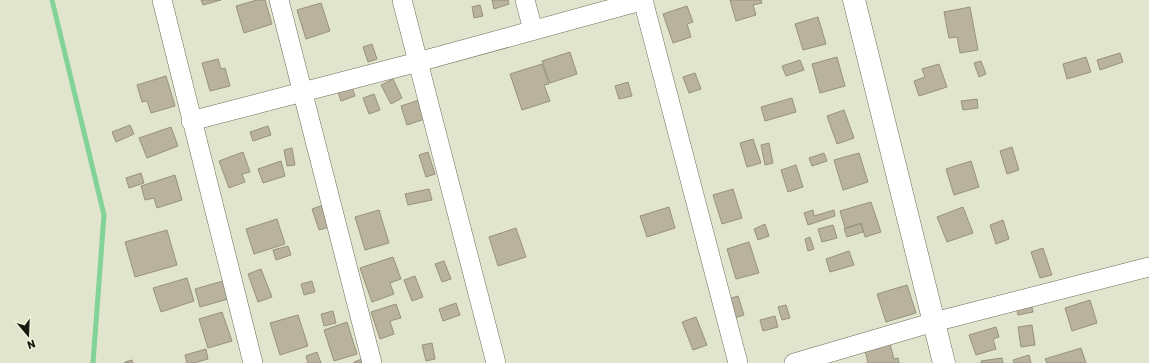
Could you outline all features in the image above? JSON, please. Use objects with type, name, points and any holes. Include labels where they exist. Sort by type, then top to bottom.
[{"type":"main road","points":[[854,0],[944,363]]},
{"type":"street","points":[[162,0],[191,121],[253,363]]},
{"type":"street","points":[[279,0],[372,363]]},
{"type":"street","points":[[402,0],[496,363]]},
{"type":"street","points":[[525,0],[533,30]]},
{"type":"street","points":[[191,121],[418,62],[644,0],[738,363]]},
{"type":"street","points":[[794,363],[934,322],[1149,267]]},
{"type":"building","points":[[201,0],[221,0],[203,5]]},
{"type":"building","points":[[257,0],[265,0],[272,24],[244,33],[236,6]]},
{"type":"building","points":[[492,0],[508,0],[509,4],[494,9]]},
{"type":"building","points":[[730,0],[761,0],[762,3],[753,5],[756,15],[736,21]]},
{"type":"building","points":[[321,3],[330,31],[306,39],[297,10]]},
{"type":"building","points":[[480,5],[483,16],[474,18],[472,7]]},
{"type":"building","points":[[687,6],[693,22],[687,24],[691,37],[673,43],[663,14]]},
{"type":"building","points":[[970,7],[978,50],[960,53],[957,37],[949,38],[944,12]]},
{"type":"building","points":[[818,17],[826,44],[803,50],[795,24]]},
{"type":"building","points":[[372,44],[377,59],[368,62],[363,47]]},
{"type":"building","points":[[570,52],[577,74],[550,83],[542,61]]},
{"type":"building","points":[[1120,53],[1123,62],[1100,70],[1097,60]]},
{"type":"building","points":[[837,57],[845,86],[820,93],[812,64]]},
{"type":"building","points":[[1086,57],[1091,72],[1067,79],[1063,64]]},
{"type":"building","points":[[218,59],[221,69],[225,68],[230,86],[210,91],[202,63]]},
{"type":"building","points":[[800,60],[804,70],[786,76],[782,66]]},
{"type":"building","points":[[981,61],[986,74],[979,77],[974,63]]},
{"type":"building","points":[[542,64],[549,84],[544,85],[550,101],[522,110],[510,74]]},
{"type":"building","points":[[939,64],[947,87],[919,96],[914,81],[925,77],[922,69]]},
{"type":"building","points":[[695,73],[701,89],[689,93],[683,77]]},
{"type":"building","points":[[166,76],[175,106],[151,113],[147,101],[142,102],[137,85]]},
{"type":"building","points":[[393,79],[402,98],[391,104],[381,85]]},
{"type":"building","points":[[350,81],[355,96],[341,101],[336,86]]},
{"type":"building","points":[[628,82],[632,96],[619,99],[615,86]]},
{"type":"building","points":[[374,94],[380,110],[369,114],[363,98]]},
{"type":"building","points":[[792,98],[796,112],[765,121],[761,107]]},
{"type":"building","points":[[422,99],[428,118],[407,125],[401,106]]},
{"type":"building","points":[[977,99],[978,108],[963,110],[961,101]]},
{"type":"building","points":[[844,110],[854,138],[837,144],[827,116]]},
{"type":"building","points":[[130,125],[134,134],[116,142],[112,132]]},
{"type":"building","points":[[268,126],[271,135],[253,141],[250,132]]},
{"type":"building","points":[[171,127],[178,146],[147,158],[139,138]]},
{"type":"building","points":[[753,139],[761,163],[747,167],[740,143]]},
{"type":"building","points":[[769,143],[773,163],[765,165],[761,145]]},
{"type":"building","points":[[1012,147],[1019,170],[1007,174],[1000,151]]},
{"type":"building","points":[[292,148],[295,165],[287,166],[284,150]]},
{"type":"building","points":[[243,152],[250,172],[242,174],[245,182],[229,188],[219,161]]},
{"type":"building","points":[[428,152],[435,174],[426,177],[419,155]]},
{"type":"building","points":[[824,153],[827,161],[812,166],[809,158]]},
{"type":"building","points":[[859,153],[868,182],[843,190],[834,160]]},
{"type":"building","points":[[281,161],[285,176],[263,183],[258,169]]},
{"type":"building","points":[[971,161],[979,187],[954,195],[946,169]]},
{"type":"building","points":[[796,165],[803,187],[788,192],[781,170]]},
{"type":"building","points":[[141,173],[144,183],[129,188],[126,178]]},
{"type":"building","points":[[175,175],[182,200],[157,208],[154,198],[145,200],[141,186]]},
{"type":"building","points":[[429,189],[432,200],[408,205],[405,194]]},
{"type":"building","points":[[733,189],[742,218],[722,224],[713,195]]},
{"type":"building","points":[[871,202],[881,232],[865,237],[861,223],[845,228],[840,211]]},
{"type":"building","points":[[326,204],[333,226],[319,230],[312,209]]},
{"type":"building","points":[[669,207],[675,228],[647,237],[640,216]]},
{"type":"building","points":[[963,207],[973,233],[947,242],[937,217]]},
{"type":"building","points":[[379,210],[389,243],[365,250],[355,217]]},
{"type":"building","points":[[813,210],[814,216],[834,210],[835,216],[808,225],[804,213]]},
{"type":"building","points":[[277,219],[285,244],[254,254],[246,229]]},
{"type":"building","points":[[1003,220],[1009,239],[996,244],[990,225]]},
{"type":"building","points":[[765,224],[769,236],[758,240],[754,229]]},
{"type":"building","points":[[861,224],[863,232],[847,237],[844,229]]},
{"type":"building","points":[[833,225],[837,238],[822,242],[818,229]]},
{"type":"building","points":[[516,228],[526,257],[498,266],[489,237]]},
{"type":"building","points":[[167,230],[177,265],[135,277],[125,242]]},
{"type":"building","points":[[810,237],[814,249],[808,251],[805,239]]},
{"type":"building","points":[[749,242],[759,273],[736,279],[727,249]]},
{"type":"building","points":[[288,246],[291,255],[276,260],[273,250]]},
{"type":"building","points":[[1043,248],[1052,275],[1040,278],[1031,252]]},
{"type":"building","points":[[849,251],[854,265],[830,272],[826,259]]},
{"type":"building","points":[[393,257],[401,279],[390,283],[394,294],[372,302],[360,268]]},
{"type":"building","points":[[444,261],[451,279],[442,282],[435,264]]},
{"type":"building","points":[[261,269],[272,297],[258,302],[248,274]]},
{"type":"building","points":[[415,276],[423,297],[412,301],[404,280]]},
{"type":"building","points":[[187,278],[194,301],[161,312],[153,288]]},
{"type":"building","points":[[223,281],[228,299],[200,307],[195,289]]},
{"type":"building","points":[[312,281],[315,292],[304,295],[301,284]]},
{"type":"building","points":[[907,285],[916,313],[886,322],[877,294]]},
{"type":"building","points":[[738,296],[744,315],[734,318],[728,299]]},
{"type":"building","points":[[1090,300],[1097,323],[1072,331],[1065,308]]},
{"type":"building","points":[[456,303],[460,315],[443,321],[439,309]]},
{"type":"building","points":[[1031,303],[1033,312],[1018,315],[1016,306]]},
{"type":"building","points":[[396,304],[401,318],[390,321],[394,334],[380,339],[371,312]]},
{"type":"building","points":[[786,305],[790,318],[782,320],[778,307]]},
{"type":"building","points":[[333,311],[336,323],[324,326],[321,314]]},
{"type":"building","points":[[222,312],[232,341],[208,348],[199,319]]},
{"type":"building","points":[[298,315],[308,346],[280,355],[270,323]]},
{"type":"building","points":[[775,316],[778,327],[763,331],[760,320]]},
{"type":"building","points":[[696,317],[707,345],[693,350],[682,322]]},
{"type":"building","points":[[347,322],[357,354],[334,361],[324,330]]},
{"type":"building","points":[[1032,325],[1035,345],[1021,347],[1018,327]]},
{"type":"building","points":[[996,327],[999,337],[993,339],[996,349],[976,355],[969,335]]},
{"type":"building","points":[[432,343],[435,359],[426,361],[422,345]]},
{"type":"building","points":[[890,344],[894,359],[898,358],[899,363],[868,363],[865,350]]},
{"type":"building","points":[[1081,348],[1086,363],[1047,363],[1045,359]]},
{"type":"building","points":[[206,349],[208,359],[194,363],[187,363],[185,355]]},
{"type":"building","points":[[317,352],[321,363],[308,363],[306,356]]},
{"type":"building","points":[[1029,355],[1031,363],[1014,363],[1013,360]]},
{"type":"building","points":[[1002,358],[1003,363],[981,363],[981,361]]},
{"type":"building","points":[[362,359],[363,363],[354,363],[354,362]]},
{"type":"building","points":[[132,360],[133,363],[125,363],[125,362]]},
{"type":"waterway","points":[[52,0],[104,215],[93,363]]}]
